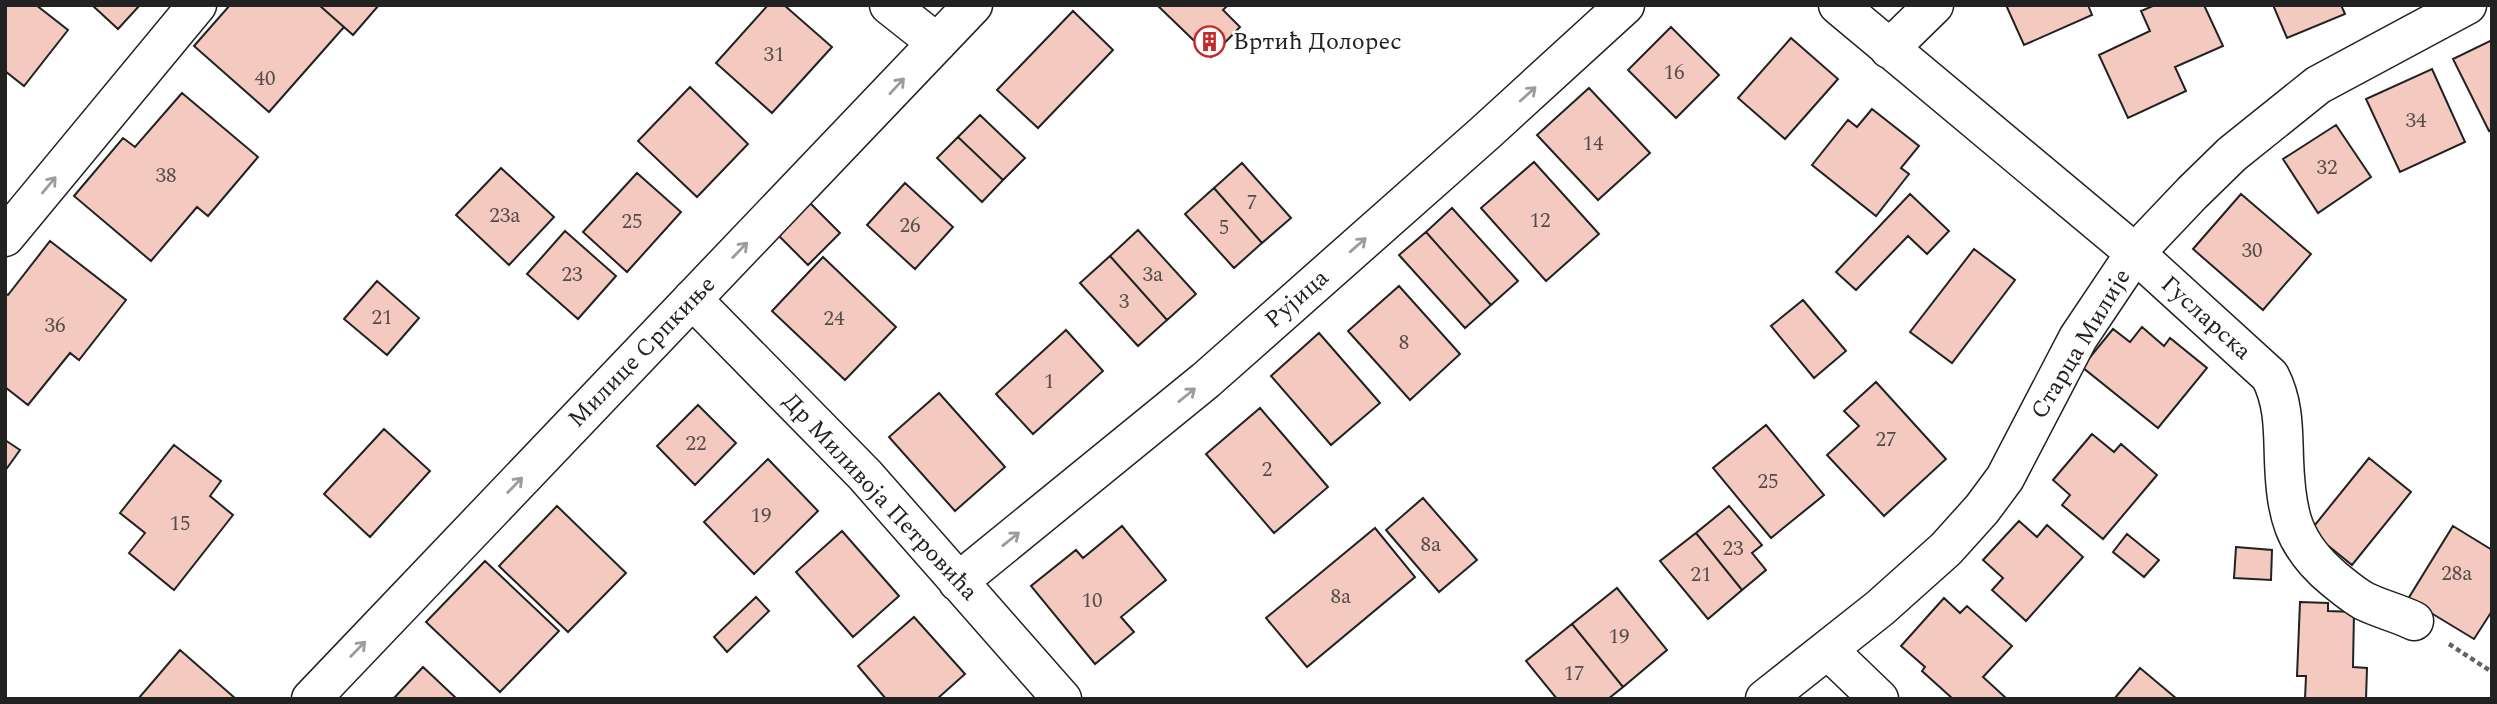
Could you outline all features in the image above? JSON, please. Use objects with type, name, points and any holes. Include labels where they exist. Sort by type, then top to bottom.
[{"type":"street","points":[[5,237],[197,5]]},
{"type":"street","points":[[889,5],[937,43]]},
{"type":"street","name":"Милице Српкиње","points":[[311,699],[973,5]]},
{"type":"street","name":"Рујица","points":[[958,582],[1206,380],[1625,5]]},
{"type":"street","name":"Гусларска","points":[[1838,5],[2135,253],[2270,376],[2278,392],[2283,416],[2285,480],[2291,520],[2299,541],[2311,558],[2353,594],[2379,608],[2414,621]]},
{"type":"street","points":[[1889,49],[1934,5]]},
{"type":"street","name":"Старца Милије","points":[[1765,699],[1880,608],[1946,549],[1982,509],[2005,478],[2078,338],[2135,253],[2232,155],[2318,85],[2467,5]]},
{"type":"street","name":"Др Миливоја Петровића","points":[[692,299],[865,475],[1062,699]]},
{"type":"street","points":[[1828,650],[1880,699]]},
{"type":"path","points":[[2414,621],[2492,672]]},
{"type":"building","points":[[5,5],[36,5],[68,30],[24,86],[5,71]]},
{"type":"building","points":[[92,5],[140,5],[118,29]]},
{"type":"building","points":[[230,5],[319,5],[344,27],[269,112],[194,46]]},
{"type":"building","points":[[319,5],[379,5],[353,35]]},
{"type":"building","points":[[768,5],[784,5],[832,47],[772,113],[716,63]]},
{"type":"building","name":"Вртић Долорес","points":[[1157,5],[1228,5],[1223,10],[1240,27],[1211,57]]},
{"type":"building","points":[[2006,5],[2088,5],[2092,15],[2024,45]]},
{"type":"building","points":[[2155,5],[2204,5],[2223,46],[2175,67],[2186,91],[2128,118],[2099,55],[2150,31],[2141,11]]},
{"type":"building","points":[[2273,5],[2341,5],[2345,14],[2287,38]]},
{"type":"building","points":[[1073,11],[1113,50],[1038,128],[997,90]]},
{"type":"building","points":[[1671,27],[1719,75],[1676,118],[1628,70]]},
{"type":"building","points":[[1791,38],[1838,79],[1785,139],[1738,98]]},
{"type":"building","points":[[2492,40],[2492,129],[2489,131],[2453,59]]},
{"type":"building","points":[[2432,69],[2465,142],[2400,172],[2366,99]]},
{"type":"building","points":[[690,87],[748,144],[697,197],[638,141]]},
{"type":"building","points":[[1589,88],[1650,153],[1598,200],[1537,135]]},
{"type":"building","points":[[182,93],[258,157],[208,216],[197,207],[151,261],[74,196],[123,138],[135,147]]},
{"type":"building","points":[[1872,109],[1919,146],[1901,168],[1909,174],[1876,216],[1812,165],[1848,120],[1857,127]]},
{"type":"building","points":[[980,115],[1025,158],[1003,180],[958,137]]},
{"type":"building","points":[[2336,125],[2371,177],[2318,213],[2283,159]]},
{"type":"building","points":[[958,137],[1003,180],[982,202],[937,158]]},
{"type":"building","points":[[1534,162],[1599,234],[1546,281],[1481,208]]},
{"type":"building","points":[[1242,163],[1291,218],[1262,243],[1214,188]]},
{"type":"building","points":[[501,168],[554,217],[509,265],[456,215]]},
{"type":"building","points":[[637,173],[681,212],[627,272],[583,232]]},
{"type":"building","points":[[905,183],[953,227],[915,269],[867,225]]},
{"type":"building","points":[[1214,188],[1262,243],[1234,268],[1185,214]]},
{"type":"building","points":[[1910,194],[1949,231],[1927,254],[1908,236],[1856,290],[1836,272]]},
{"type":"building","points":[[2241,194],[2311,254],[2263,310],[2193,249]]},
{"type":"building","points":[[810,203],[840,233],[808,265],[778,235]]},
{"type":"building","points":[[1452,208],[1518,281],[1491,305],[1426,232]]},
{"type":"building","points":[[1138,230],[1196,294],[1167,320],[1110,256]]},
{"type":"building","points":[[565,231],[616,276],[578,319],[527,274]]},
{"type":"building","points":[[1426,232],[1491,305],[1465,328],[1399,255]]},
{"type":"building","points":[[50,241],[126,300],[79,360],[70,353],[28,405],[5,387],[5,293],[8,295]]},
{"type":"building","points":[[1974,249],[2015,280],[1952,363],[1910,332]]},
{"type":"building","points":[[1110,256],[1167,320],[1138,346],[1080,283]]},
{"type":"building","points":[[823,257],[896,327],[845,380],[772,311]]},
{"type":"building","points":[[377,281],[419,318],[387,355],[344,319]]},
{"type":"building","points":[[1399,286],[1460,354],[1410,400],[1348,331]]},
{"type":"building","points":[[1803,300],[1846,351],[1814,378],[1771,326]]},
{"type":"building","points":[[2142,327],[2164,346],[2170,338],[2207,368],[2158,428],[2082,367],[2113,329],[2130,342]]},
{"type":"building","points":[[1066,330],[1103,371],[1033,434],[996,394]]},
{"type":"building","points":[[1319,333],[1380,403],[1331,445],[1271,376]]},
{"type":"building","points":[[1876,382],[1946,459],[1884,516],[1827,455],[1859,426],[1844,411]]},
{"type":"building","points":[[939,393],[1005,467],[955,511],[889,437]]},
{"type":"building","points":[[698,405],[736,443],[695,485],[657,446]]},
{"type":"building","points":[[1260,408],[1328,487],[1274,533],[1206,454]]},
{"type":"building","points":[[1766,425],[1824,495],[1771,538],[1713,468]]},
{"type":"building","points":[[384,429],[430,471],[370,537],[324,494]]},
{"type":"building","points":[[2092,434],[2114,452],[2121,444],[2157,475],[2103,539],[2062,505],[2070,495],[2053,480]]},
{"type":"building","points":[[5,440],[20,450],[5,471]]},
{"type":"building","points":[[174,445],[221,481],[210,496],[233,515],[174,590],[129,553],[145,533],[120,513]]},
{"type":"building","points":[[2369,458],[2411,492],[2352,565],[2310,531]]},
{"type":"building","points":[[768,459],[818,511],[754,574],[704,522]]},
{"type":"building","points":[[1423,498],[1477,560],[1439,592],[1386,530]]},
{"type":"building","points":[[557,506],[626,573],[568,632],[499,566]]},
{"type":"building","points":[[1729,506],[1762,545],[1752,553],[1766,570],[1742,590],[1696,533]]},
{"type":"building","points":[[2019,521],[2037,537],[2047,525],[2083,557],[2026,621],[1992,590],[2003,578],[1983,560]]},
{"type":"building","points":[[1122,526],[1166,580],[1121,617],[1134,632],[1095,664],[1031,586],[1076,550],[1083,558]]},
{"type":"building","points":[[2453,526],[2492,550],[2492,611],[2474,639],[2408,599]]},
{"type":"building","points":[[1375,528],[1415,577],[1307,667],[1266,618]]},
{"type":"building","points":[[842,531],[899,596],[853,637],[796,572]]},
{"type":"building","points":[[1696,533],[1742,590],[1708,619],[1660,561]]},
{"type":"building","points":[[2127,534],[2159,560],[2144,577],[2113,552]]},
{"type":"building","points":[[2236,547],[2272,550],[2271,580],[2234,578]]},
{"type":"building","points":[[485,561],[559,631],[500,692],[426,622]]},
{"type":"building","points":[[1617,588],[1667,650],[1623,687],[1572,624]]},
{"type":"building","points":[[756,597],[769,611],[727,652],[714,637]]},
{"type":"building","points":[[1944,598],[1960,613],[1967,606],[2012,646],[1983,677],[2007,699],[1953,699],[1922,671],[1925,667],[1901,646]]},
{"type":"building","points":[[2300,602],[2328,603],[2328,611],[2354,612],[2353,667],[2367,668],[2366,699],[2305,699],[2306,676],[2297,676]]},
{"type":"building","points":[[914,617],[965,674],[937,699],[886,699],[858,666]]},
{"type":"building","points":[[1572,624],[1623,687],[1608,699],[1557,699],[1526,661]]},
{"type":"building","points":[[180,650],[236,699],[138,699]]},
{"type":"building","points":[[423,667],[457,699],[393,699]]},
{"type":"building","points":[[2140,668],[2177,699],[2114,699]]},
{"type":"place","name":"Вртић Долорес","points":[[1210,42]]}]
